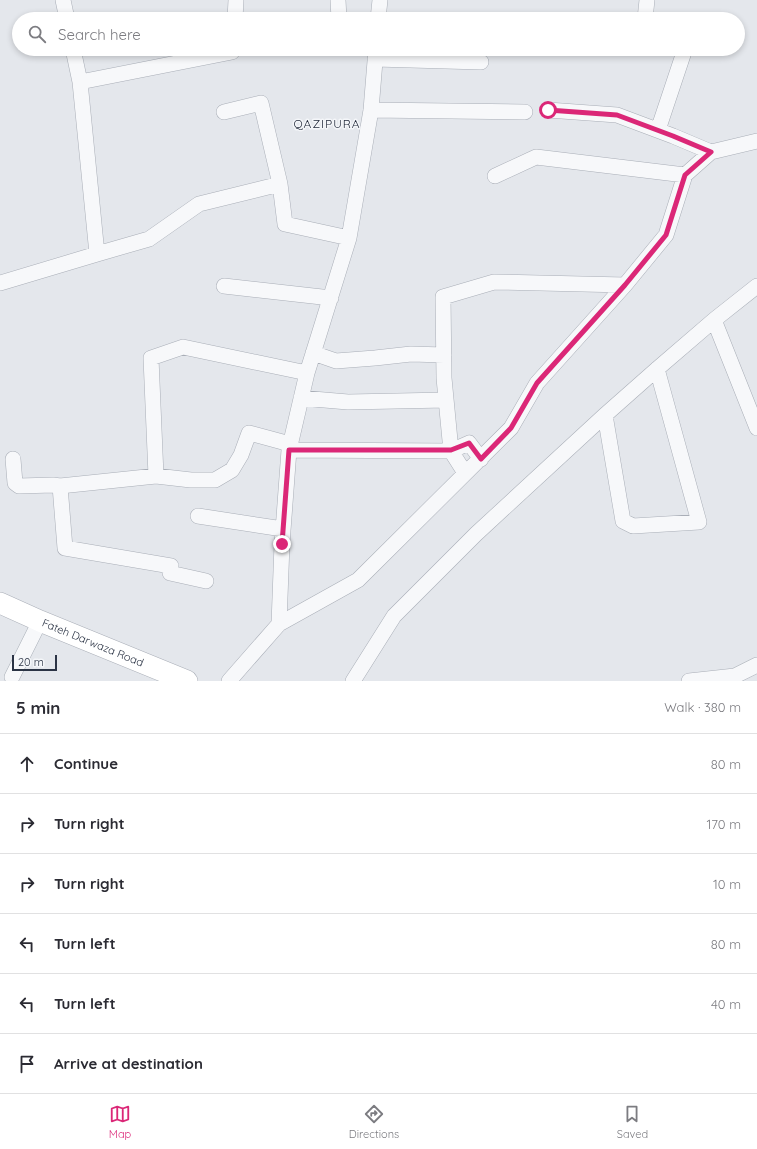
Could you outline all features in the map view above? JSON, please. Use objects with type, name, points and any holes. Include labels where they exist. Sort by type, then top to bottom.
[{"type":"main road","name":"Fateh Darwaza Road","points":[[0,602],[187,681]]},
{"type":"street","points":[[63,0],[66,12]]},
{"type":"street","points":[[235,12],[236,0]]},
{"type":"street","points":[[338,0],[339,12]]},
{"type":"street","points":[[379,12],[380,0]]},
{"type":"street","points":[[646,12],[647,0]]},
{"type":"street","points":[[74,56],[80,82],[97,254]]},
{"type":"street","points":[[80,82],[212,56]]},
{"type":"street","points":[[279,624],[283,528],[290,447],[307,373],[349,238],[371,110],[375,56]]},
{"type":"street","points":[[402,56],[481,62]]},
{"type":"street","points":[[658,130],[683,56]]},
{"type":"street","points":[[224,112],[261,103],[280,184],[285,224],[349,238]]},
{"type":"street","points":[[371,110],[525,112]]},
{"type":"street","points":[[548,110],[617,115],[711,152]]},
{"type":"street","points":[[229,681],[279,624],[358,580],[465,472],[481,459],[511,428],[537,383],[625,285],[666,235],[685,175],[711,152],[757,141]]},
{"type":"street","points":[[495,176],[536,157],[685,175]]},
{"type":"street","points":[[0,283],[149,239],[199,204],[280,184]]},
{"type":"street","points":[[465,472],[451,450],[446,400],[443,297],[494,282],[625,285]]},
{"type":"street","points":[[224,286],[331,298]]},
{"type":"street","points":[[353,681],[394,616],[476,534],[657,369],[714,320],[757,286]]},
{"type":"street","points":[[714,320],[757,428]]},
{"type":"street","points":[[156,476],[151,358],[183,347],[307,373]]},
{"type":"street","points":[[313,353],[336,361],[411,354],[444,355]]},
{"type":"street","points":[[605,415],[623,521],[633,526],[699,522],[657,369]]},
{"type":"street","points":[[301,398],[348,402],[446,400]]},
{"type":"street","points":[[13,459],[15,483],[19,486],[60,486],[156,476],[191,480],[215,480],[232,470],[241,455],[249,433],[290,447],[451,450],[469,443],[481,459]]},
{"type":"street","points":[[60,486],[65,548],[171,566],[170,574],[206,581]]},
{"type":"street","points":[[198,516],[283,528]]},
{"type":"street","points":[[12,677],[40,620]]},
{"type":"street","points":[[690,681],[735,676],[757,665]]},
{"type":"district","name":"QAZIPURA","points":[[327,124]]},
{"type":"route","points":[[282,544],[289,450],[451,450],[469,443],[481,459],[511,428],[537,383],[625,285],[666,235],[685,175],[711,152],[617,115],[548,110]]}]
